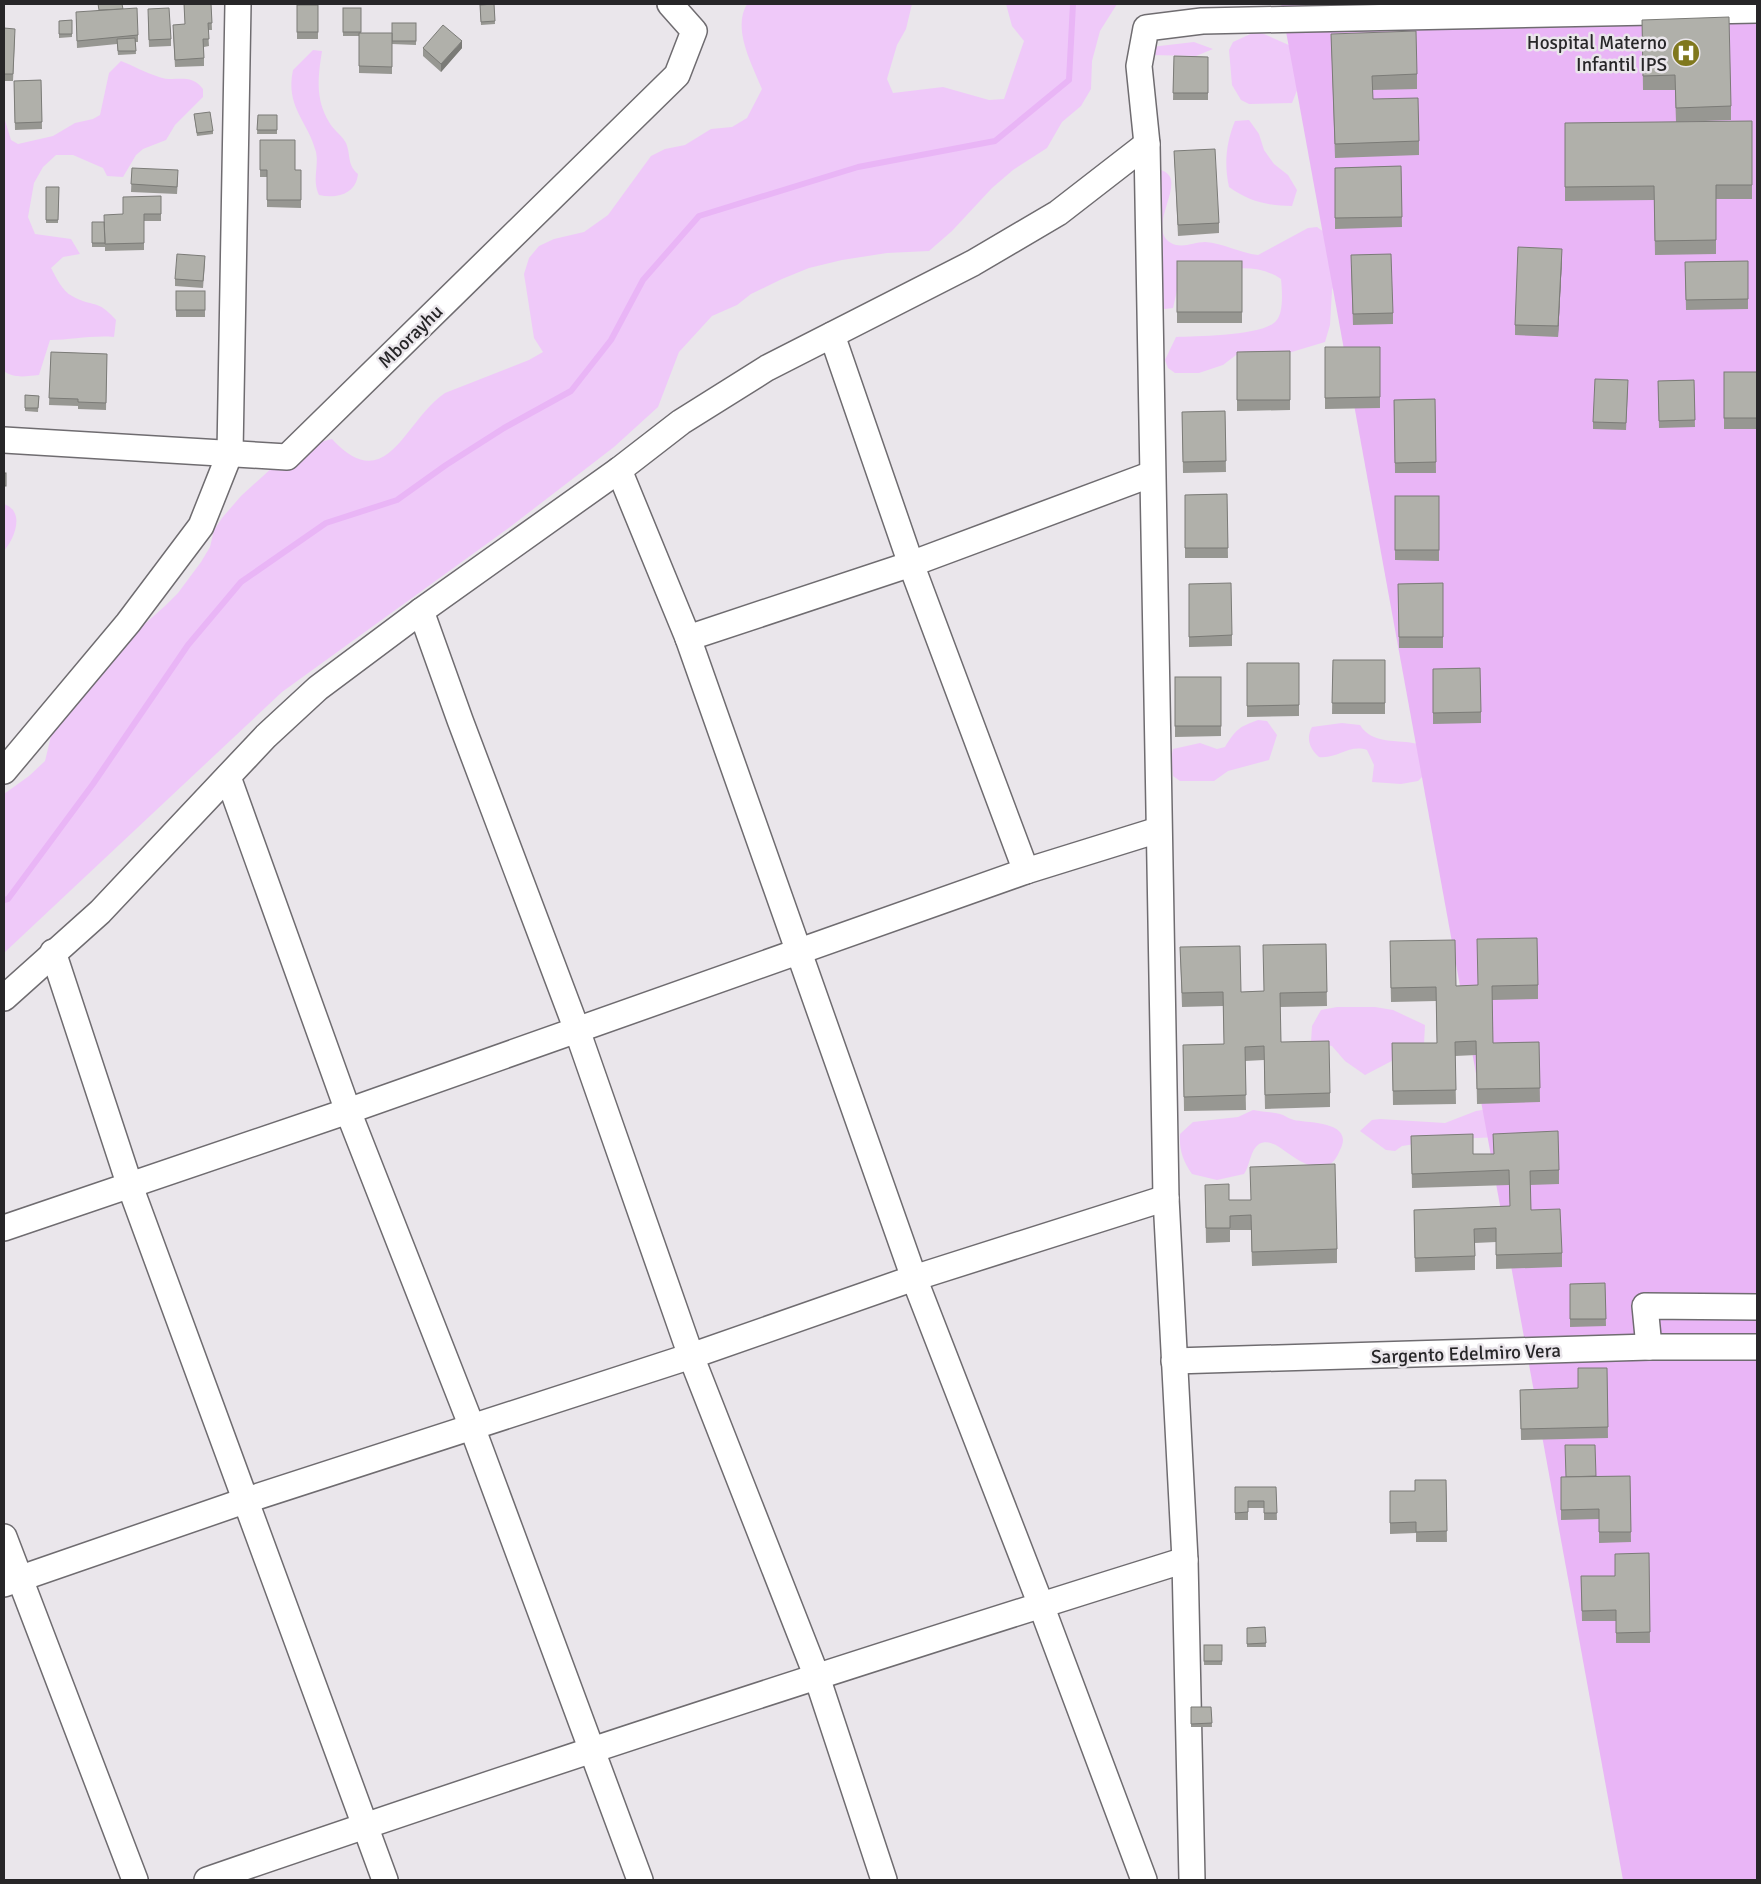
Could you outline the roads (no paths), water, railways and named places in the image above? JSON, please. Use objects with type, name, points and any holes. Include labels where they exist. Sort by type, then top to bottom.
[{"type":"street","points":[[4,771],[128,623],[201,526],[230,453],[238,4]]},
{"type":"street","name":"Mborayhu","points":[[4,440],[287,457],[677,75],[694,31],[670,4]]},
{"type":"street","points":[[1192,1880],[1185,1560],[1166,1198],[1147,144],[1139,66],[1146,28],[1202,21],[1394,10],[1757,10]]},
{"type":"street","points":[[4,998],[53,952],[100,912],[266,736],[318,688],[421,611],[620,470],[681,422],[767,368],[972,263],[1058,213],[1147,144]]},
{"type":"street","points":[[832,335],[911,564],[1026,871]]},
{"type":"street","points":[[620,470],[688,638],[914,1278],[1041,1605],[1144,1880]]},
{"type":"street","points":[[688,638],[911,564],[1152,474]]},
{"type":"street","points":[[421,611],[577,1030],[691,1356],[818,1677],[884,1880]]},
{"type":"street","points":[[228,777],[348,1111],[472,1427],[640,1880]]},
{"type":"street","points":[[4,1228],[348,1111],[1026,871],[1158,830]]},
{"type":"street","points":[[53,952],[130,1186],[247,1500],[385,1880]]},
{"type":"street","points":[[12,1582],[247,1500],[691,1356],[914,1278],[1166,1198]]},
{"type":"street","points":[[1649,1348],[1645,1306],[1757,1307]]},
{"type":"street","name":"Sargento Edelmiro Vera","points":[[1174,1361],[1649,1348],[1757,1347]]},
{"type":"street","points":[[4,1537],[12,1582],[135,1880]]},
{"type":"street","points":[[207,1880],[818,1677],[1185,1560]]},
{"type":"waterway","points":[[4,900],[8,899],[93,784],[188,645],[241,582],[326,523],[397,500],[446,465],[504,428],[571,391],[611,340],[643,280],[699,216],[858,167],[995,141],[1069,80],[1073,4]]},
{"type":"place","name":"Hospital Materno Infantil IPS","points":[[1686,53]]}]
